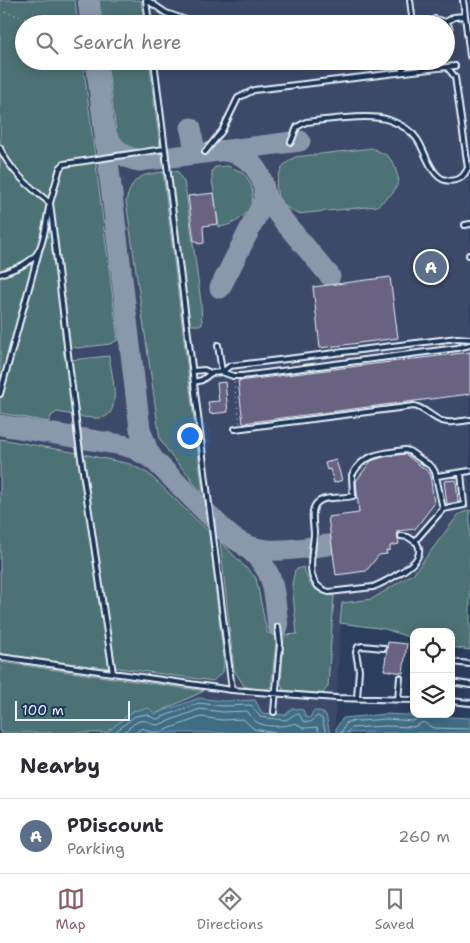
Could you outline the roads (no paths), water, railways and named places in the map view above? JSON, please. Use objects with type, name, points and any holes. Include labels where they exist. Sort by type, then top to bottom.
[{"type":"lane","points":[[146,0],[148,15]]},
{"type":"lane","points":[[146,0],[172,15]]},
{"type":"lane","points":[[410,0],[412,15]]},
{"type":"lane","points":[[463,0],[470,56]]},
{"type":"lane","points":[[455,17],[465,16]]},
{"type":"lane","points":[[155,70],[232,690]]},
{"type":"lane","points":[[205,152],[217,140],[238,98],[245,93],[254,90],[412,70]]},
{"type":"lane","points":[[291,142],[297,127],[306,122],[369,117],[388,119],[404,127],[417,138],[433,171],[440,178],[450,182],[459,179],[466,173],[468,168],[455,77],[449,70]]},
{"type":"lane","points":[[0,148],[4,157],[18,175],[50,203],[78,438],[113,673]]},
{"type":"lane","points":[[0,394],[60,168],[64,164],[164,149]]},
{"type":"lane","points":[[0,274],[22,266],[31,260],[39,250]]},
{"type":"lane","points":[[222,372],[230,366],[238,364],[457,338],[470,339]]},
{"type":"lane","points":[[193,371],[204,370],[210,373],[222,372],[233,376],[242,376],[457,348],[470,344]]},
{"type":"lane","points":[[218,345],[222,372]]},
{"type":"lane","points":[[194,382],[202,380],[210,373]]},
{"type":"lane","points":[[235,429],[414,406],[445,422],[470,420]]},
{"type":"lane","points":[[401,536],[415,541],[419,547],[417,559],[413,564],[373,587],[329,592],[322,590],[312,578],[310,563],[314,533],[312,511],[314,506],[322,500],[353,496],[352,475],[365,459],[372,455],[405,450],[432,467],[437,476],[443,509]]},
{"type":"lane","points":[[437,476],[470,471]]},
{"type":"lane","points":[[415,541],[443,509],[464,505],[460,473]]},
{"type":"lane","points":[[274,712],[280,644],[278,627]]},
{"type":"lane","points":[[357,698],[359,670],[356,652],[358,647],[383,648]]},
{"type":"lane","points":[[0,658],[232,690],[275,694],[410,700]]},
{"type":"lane","points":[[455,662],[470,664]]},
{"type":"lane","points":[[398,699],[400,678]]},
{"type":"lane","points":[[455,683],[470,685]]},
{"type":"lane","points":[[455,701],[470,703]]},
{"type":"water","points":[[199,698],[222,701],[255,700],[262,713],[285,715],[293,708],[303,710],[306,717],[310,718],[313,711],[320,711],[326,715],[330,733],[106,733],[133,711],[149,708],[155,714]]},
{"type":"water","points":[[386,714],[410,715],[410,718],[470,718],[470,733],[336,733],[336,728],[343,718]]},
{"type":"place","name":"PDiscount","points":[[431,267]]}]
